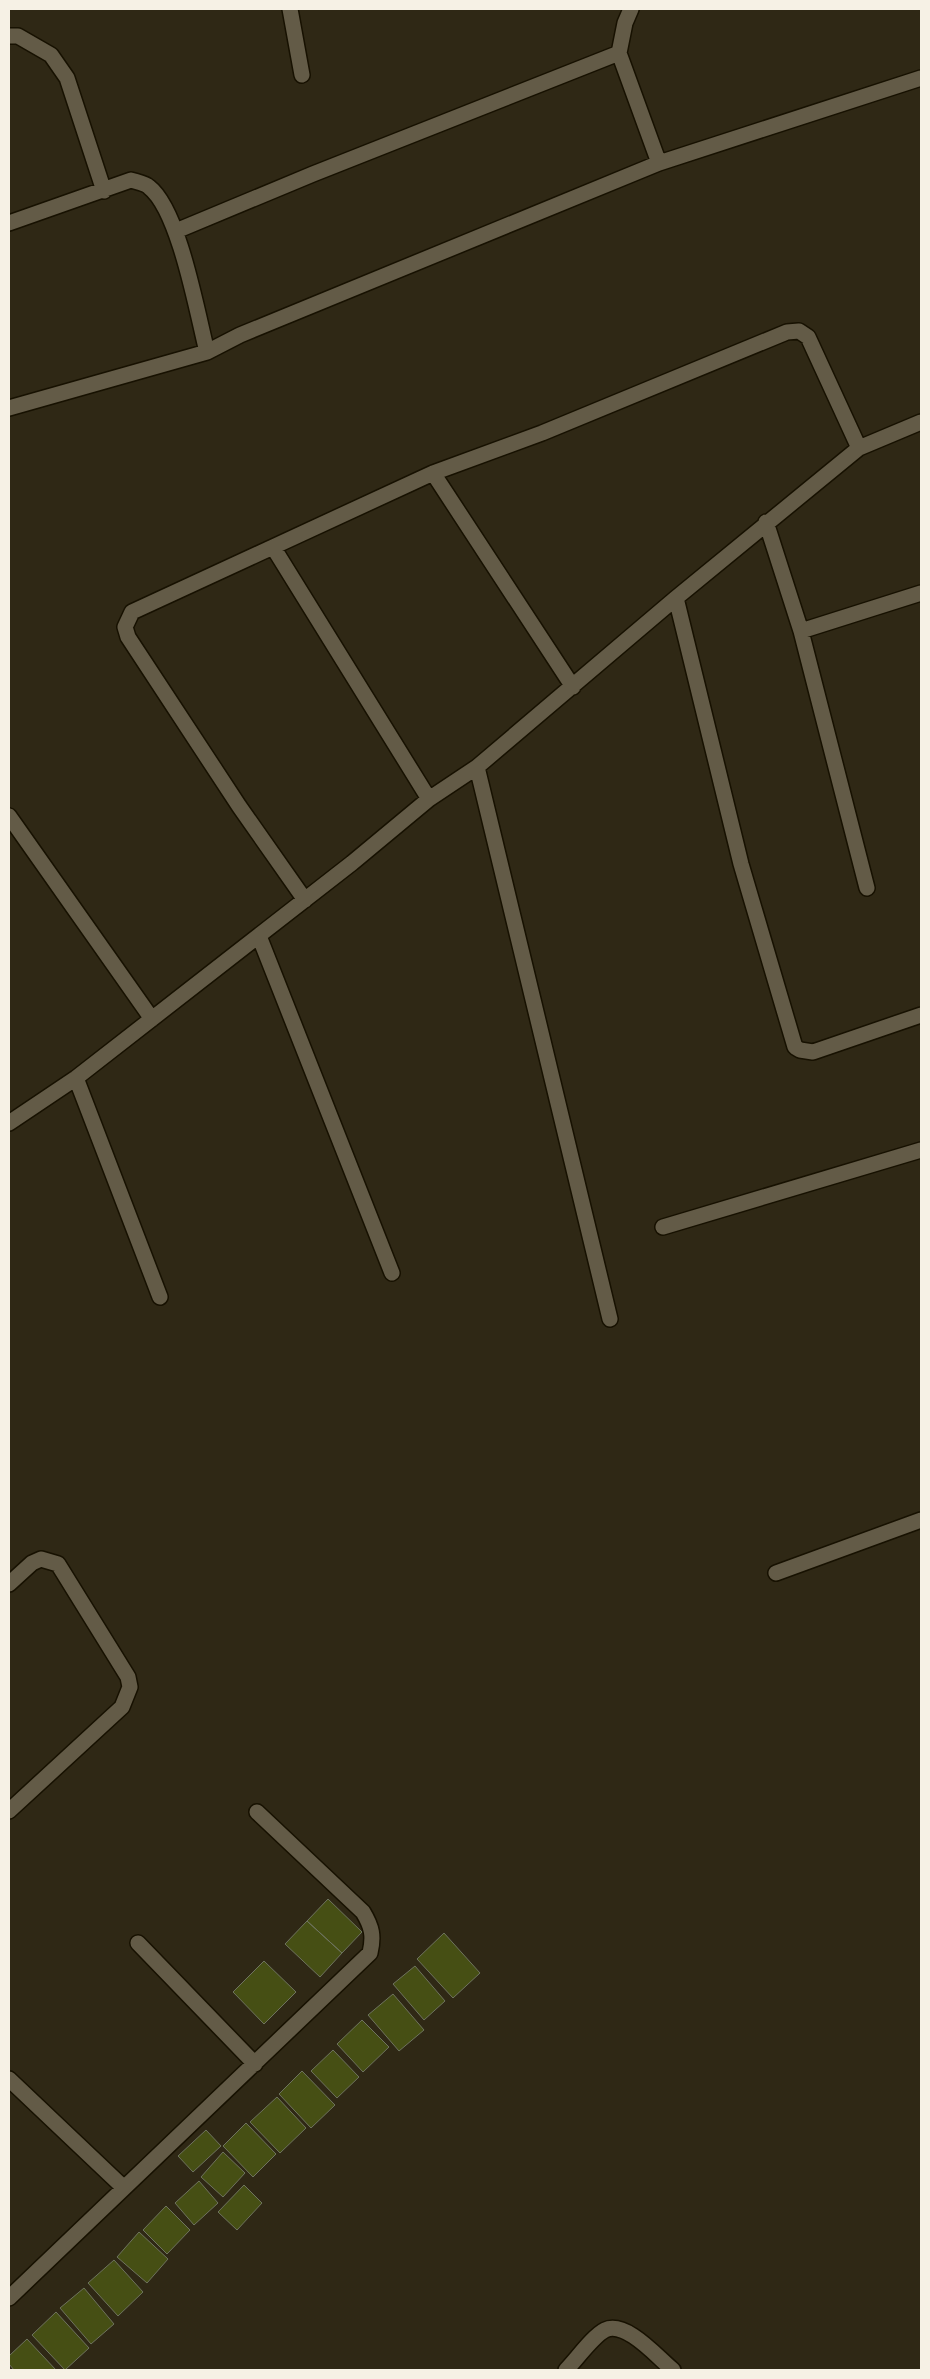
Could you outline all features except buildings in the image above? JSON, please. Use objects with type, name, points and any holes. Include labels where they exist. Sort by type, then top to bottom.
[{"type":"street","points":[[290,9],[302,75]]},
{"type":"street","points":[[631,9],[625,23],[619,53],[659,163]]},
{"type":"street","points":[[9,36],[18,36],[51,55],[67,78],[104,191]]},
{"type":"street","points":[[176,231],[313,174],[619,53]]},
{"type":"street","points":[[9,408],[207,352],[240,335],[659,163],[921,78]]},
{"type":"street","points":[[9,223],[131,180],[149,186],[163,202],[176,231],[207,352]]},
{"type":"street","points":[[305,900],[128,637],[125,627],[132,612],[433,473],[542,433],[787,332],[799,331],[808,337],[858,448]]},
{"type":"street","points":[[9,1123],[76,1078],[305,900],[429,799],[477,767],[766,522],[858,448],[921,422]]},
{"type":"street","points":[[433,473],[573,687]]},
{"type":"street","points":[[766,522],[801,631],[867,888]]},
{"type":"street","points":[[273,547],[429,799]]},
{"type":"street","points":[[801,631],[921,593]]},
{"type":"street","points":[[676,598],[741,864],[795,1047],[813,1052],[921,1015]]},
{"type":"street","points":[[477,767],[610,1319]]},
{"type":"street","points":[[9,818],[152,1019]]},
{"type":"street","points":[[259,936],[392,1273]]},
{"type":"street","points":[[76,1078],[160,1297]]},
{"type":"street","points":[[663,1227],[921,1150]]},
{"type":"street","points":[[776,1573],[921,1520]]},
{"type":"street","points":[[9,1584],[32,1563],[41,1559],[58,1564],[128,1677],[130,1687],[122,1707],[9,1811]]},
{"type":"street","points":[[9,2298],[370,1953],[374,1938],[363,1912],[257,1812]]},
{"type":"street","points":[[138,1943],[254,2064]]},
{"type":"street","points":[[9,2079],[124,2188]]},
{"type":"street","points":[[566,2370],[605,2330],[617,2328],[628,2332],[673,2370]]}]
